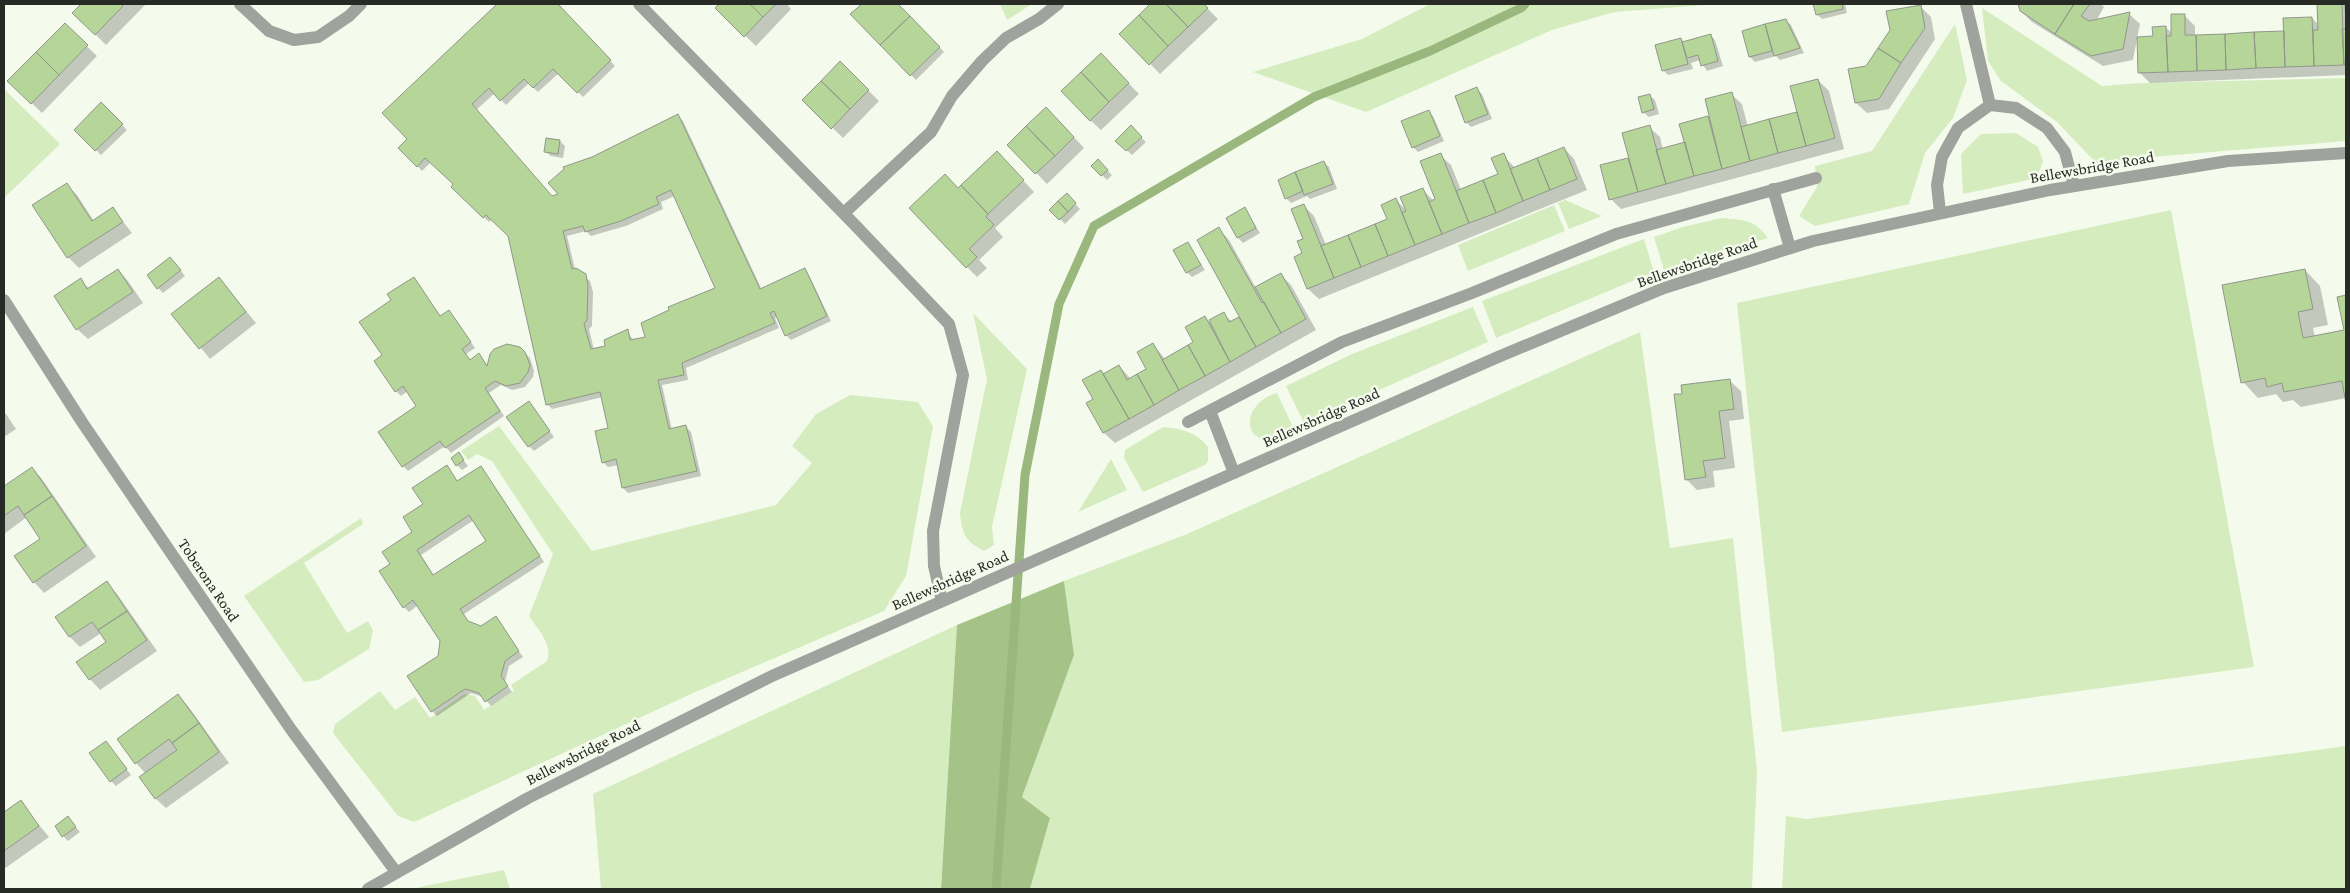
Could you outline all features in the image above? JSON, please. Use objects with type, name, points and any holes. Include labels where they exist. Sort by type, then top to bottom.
[{"type":"street","points":[[240,4],[269,31],[294,40],[318,37],[349,16],[361,4]]},
{"type":"street","points":[[639,4],[950,324],[963,375],[933,532],[934,566],[942,601]]},
{"type":"street","points":[[844,213],[931,132],[952,96],[982,61],[1006,38],[1039,19],[1058,4]]},
{"type":"street","points":[[1966,4],[1990,105]]},
{"type":"street","points":[[1940,212],[1937,185],[1942,157],[1958,128],[1990,105],[2016,108],[2047,128],[2065,152],[2074,186]]},
{"type":"street","name":"Bellewsbridge Road","points":[[368,889],[528,798],[772,676],[1498,357],[1664,288],[1813,241],[1940,212],[2074,186],[2228,161],[2346,153]]},
{"type":"street","points":[[1188,422],[1342,342],[1472,293],[1616,234],[1816,178]]},
{"type":"street","points":[[1773,190],[1790,248]]},
{"type":"street","name":"Toberona Road","points":[[4,300],[82,422],[290,728],[396,872]]},
{"type":"street","points":[[1210,411],[1234,474]]},
{"type":"green space","points":[[1000,4],[1032,4],[1007,20]]},
{"type":"green space","points":[[1430,4],[1719,4],[1614,12],[1552,30],[1366,112],[1253,72],[1362,39]]},
{"type":"green space","points":[[1982,8],[2102,86],[2141,83],[2346,78],[2346,141],[2138,158],[2099,166],[2057,122],[2001,81],[1988,61]]},
{"type":"green space","points":[[1955,24],[1967,80],[1953,118],[1925,153],[1909,204],[1815,226],[1799,216],[1817,187],[1815,166],[1872,151]]},
{"type":"green space","points":[[4,89],[60,144],[4,198]]},
{"type":"green space","points":[[2016,133],[2038,147],[2043,161],[2037,178],[1963,194],[1961,154],[1981,134]]},
{"type":"green space","points":[[1565,200],[1602,216],[1569,229],[1558,203]]},
{"type":"green space","points":[[1554,205],[1565,231],[1468,271],[1458,245]]},
{"type":"green space","points":[[2171,210],[2254,667],[1782,732],[1737,303]]},
{"type":"green space","points":[[1722,218],[1736,219],[1753,224],[1768,238],[1664,270],[1654,237],[1683,227]]},
{"type":"green space","points":[[1644,239],[1654,272],[1496,338],[1482,301]]},
{"type":"green space","points":[[1473,307],[1488,342],[1304,423],[1286,386],[1352,354]]},
{"type":"green space","points":[[973,313],[1027,369],[992,527],[994,545],[984,551],[973,544],[963,532],[960,513],[987,379]]},
{"type":"green space","points":[[1640,332],[1670,548],[1733,538],[1757,771],[1752,889],[1030,889],[1050,818],[1022,797],[1074,655],[1064,581],[1187,534]]},
{"type":"green space","points":[[1277,393],[1293,427],[1263,440],[1253,433],[1250,426],[1252,413],[1255,407],[1265,398]]},
{"type":"green space","points":[[850,395],[918,402],[933,426],[906,576],[884,611],[691,694],[414,822],[398,816],[333,733],[335,724],[380,691],[395,710],[415,697],[430,718],[464,694],[475,696],[484,710],[514,691],[511,685],[547,661],[548,649],[544,637],[529,616],[553,554],[492,461],[477,454],[468,460],[461,451],[499,426],[592,551],[776,505],[812,463],[792,446],[816,414]]},
{"type":"green space","points":[[1163,427],[1182,430],[1199,438],[1208,447],[1208,461],[1205,465],[1143,492],[1124,458],[1125,450]]},
{"type":"green space","points":[[1111,459],[1127,490],[1078,512]]},
{"type":"green space","points":[[361,518],[363,524],[304,563],[347,633],[368,621],[373,630],[369,649],[318,680],[304,682],[244,596]]},
{"type":"green space","points":[[1064,581],[1074,655],[1022,797],[1050,818],[1030,889],[941,889],[957,625]]},
{"type":"green space","points":[[957,625],[941,889],[601,889],[593,794]]},
{"type":"green space","points":[[2346,746],[2346,889],[1782,889],[1786,816],[1807,819]]},
{"type":"green space","points":[[504,870],[510,889],[415,889],[420,887]]},
{"type":"building","points":[[81,4],[121,4],[123,6],[95,35],[72,13]]},
{"type":"building","points":[[497,4],[558,4],[611,60],[577,93],[553,69],[533,88],[524,79],[500,101],[489,88],[472,104],[552,196],[558,194],[548,183],[564,169],[563,167],[592,157],[678,114],[760,289],[805,268],[827,316],[785,336],[774,311],[770,313],[775,323],[682,363],[684,375],[658,380],[669,429],[686,425],[697,471],[622,488],[616,459],[602,463],[595,431],[608,428],[600,392],[546,405],[508,236],[486,215],[483,218],[451,187],[453,184],[425,158],[417,167],[398,148],[407,139],[382,113]],"holes":[[[671,190],[715,288],[668,307],[669,310],[641,323],[645,337],[630,340],[628,329],[604,340],[605,346],[591,349],[584,324],[587,320],[588,286],[586,274],[576,268],[572,269],[563,231],[583,226],[585,232],[621,221],[659,204],[656,197]]]},
{"type":"building","points":[[719,4],[750,4],[763,17],[744,37],[715,8]]},
{"type":"building","points":[[750,4],[776,4],[763,17]]},
{"type":"building","points":[[862,4],[898,4],[910,16],[880,45],[850,14]]},
{"type":"building","points":[[1150,4],[1166,4],[1188,27],[1168,46],[1139,15]]},
{"type":"building","points":[[1166,4],[1204,4],[1208,8],[1188,27]]},
{"type":"building","points":[[1813,4],[1842,4],[1843,9],[1816,15]]},
{"type":"building","points":[[2018,4],[2074,4],[2055,34],[2020,11]]},
{"type":"building","points":[[2074,4],[2090,4],[2081,16],[2089,21],[2130,12],[2123,49],[2091,56],[2055,34]]},
{"type":"building","points":[[2317,4],[2342,4],[2344,65],[2314,66],[2313,30],[2318,30]]},
{"type":"building","points":[[1921,5],[1925,28],[1901,63],[1878,48],[1890,30],[1886,11]]},
{"type":"building","points":[[2171,14],[2185,14],[2185,35],[2196,35],[2197,71],[2168,72],[2166,36],[2171,36]]},
{"type":"building","points":[[1139,15],[1168,46],[1149,65],[1119,34]]},
{"type":"building","points":[[910,16],[940,47],[910,76],[880,45]]},
{"type":"building","points":[[2312,17],[2314,66],[2285,67],[2283,18]]},
{"type":"building","points":[[1786,19],[1800,48],[1774,56],[1765,24]]},
{"type":"building","points":[[65,23],[88,45],[59,75],[36,52]]},
{"type":"building","points":[[1765,24],[1772,51],[1749,57],[1742,31]]},
{"type":"building","points":[[2166,26],[2168,72],[2138,73],[2137,37],[2153,36],[2152,27]]},
{"type":"building","points":[[2342,29],[2346,29],[2346,65],[2344,65]]},
{"type":"building","points":[[2284,31],[2285,67],[2256,68],[2254,32]]},
{"type":"building","points":[[2254,32],[2256,68],[2226,70],[2225,34]]},
{"type":"building","points":[[1711,34],[1718,61],[1701,66],[1698,55],[1687,58],[1682,42]]},
{"type":"building","points":[[2225,34],[2226,70],[2197,71],[2196,35]]},
{"type":"building","points":[[1681,38],[1688,64],[1662,71],[1655,45]]},
{"type":"building","points":[[1878,48],[1901,63],[1879,99],[1855,103],[1848,69],[1866,66]]},
{"type":"building","points":[[36,52],[59,75],[31,104],[7,81]]},
{"type":"building","points":[[1101,53],[1129,83],[1109,102],[1081,72]]},
{"type":"building","points":[[840,61],[869,90],[850,109],[821,81]]},
{"type":"building","points":[[1081,72],[1109,102],[1090,121],[1061,91]]},
{"type":"building","points":[[1818,79],[1835,138],[1806,146],[1790,86]]},
{"type":"building","points":[[821,81],[850,109],[831,129],[802,100]]},
{"type":"building","points":[[1477,87],[1488,114],[1465,123],[1455,96]]},
{"type":"building","points":[[1732,92],[1750,161],[1722,169],[1705,99]]},
{"type":"building","points":[[1650,94],[1654,109],[1642,113],[1638,97]]},
{"type":"building","points":[[101,102],[123,124],[95,151],[74,130]]},
{"type":"building","points":[[1046,107],[1074,137],[1055,156],[1026,126]]},
{"type":"building","points":[[1429,110],[1440,136],[1412,148],[1401,121]]},
{"type":"building","points":[[1797,112],[1806,146],[1778,153],[1769,119]]},
{"type":"building","points":[[1708,116],[1722,169],[1694,176],[1679,124]]},
{"type":"building","points":[[1769,119],[1778,153],[1750,161],[1741,127]]},
{"type":"building","points":[[1131,125],[1142,137],[1126,151],[1115,141]]},
{"type":"building","points":[[1650,125],[1666,184],[1638,192],[1622,133]]},
{"type":"building","points":[[1026,126],[1055,156],[1035,174],[1007,145]]},
{"type":"building","points":[[546,138],[560,140],[558,154],[544,152]]},
{"type":"building","points":[[1685,142],[1694,176],[1666,184],[1656,150]]},
{"type":"building","points":[[1564,147],[1577,179],[1550,190],[1537,158]]},
{"type":"building","points":[[997,151],[1024,180],[988,214],[961,185]]},
{"type":"building","points":[[1441,153],[1469,223],[1442,234],[1429,202],[1435,199],[1420,161]]},
{"type":"building","points":[[1504,153],[1523,201],[1496,213],[1483,180],[1498,174],[1491,158]]},
{"type":"building","points":[[1537,158],[1550,190],[1523,201],[1510,169]]},
{"type":"building","points":[[1628,158],[1638,192],[1609,200],[1600,165]]},
{"type":"building","points":[[1098,159],[1108,170],[1101,176],[1091,166]]},
{"type":"building","points":[[1324,161],[1333,184],[1304,195],[1295,172]]},
{"type":"building","points":[[1295,172],[1303,191],[1285,199],[1278,180]]},
{"type":"building","points":[[945,174],[958,188],[961,185],[988,214],[986,217],[994,225],[969,249],[977,257],[966,268],[909,208]]},
{"type":"building","points":[[1483,180],[1496,213],[1469,223],[1456,191]]},
{"type":"building","points":[[67,183],[92,221],[113,207],[123,222],[67,258],[32,205]]},
{"type":"building","points":[[1423,188],[1442,234],[1415,245],[1402,213],[1406,211],[1400,197]]},
{"type":"building","points":[[1067,193],[1076,203],[1068,212],[1058,201]]},
{"type":"building","points":[[1396,198],[1415,245],[1388,256],[1375,224],[1387,219],[1381,205]]},
{"type":"building","points":[[1058,201],[1068,212],[1059,220],[1049,210]]},
{"type":"building","points":[[1304,204],[1334,278],[1307,289],[1294,257],[1302,253],[1297,241],[1303,239],[1291,209]]},
{"type":"building","points":[[1245,207],[1256,228],[1237,238],[1226,218]]},
{"type":"building","points":[[1375,224],[1388,256],[1361,267],[1348,235]]},
{"type":"building","points":[[1219,227],[1281,333],[1256,347],[1197,240]]},
{"type":"building","points":[[1348,235],[1361,267],[1334,278],[1321,246]]},
{"type":"building","points":[[1188,242],[1201,265],[1186,273],[1173,250]]},
{"type":"building","points":[[170,257],[181,270],[157,289],[147,275]]},
{"type":"building","points":[[118,269],[133,292],[76,330],[54,296],[81,278],[87,289]]},
{"type":"building","points":[[2305,269],[2313,309],[2298,312],[2303,338],[2344,330],[2337,297],[2346,295],[2346,404],[2342,381],[2284,392],[2282,383],[2267,387],[2265,378],[2241,383],[2222,285]]},
{"type":"building","points":[[1281,273],[1306,319],[1281,333],[1255,287]]},
{"type":"building","points":[[219,277],[246,312],[199,349],[171,314]]},
{"type":"building","points":[[414,277],[440,316],[449,310],[471,342],[462,349],[470,360],[479,353],[487,366],[490,354],[494,349],[507,344],[520,347],[525,352],[530,365],[528,372],[520,383],[506,386],[495,381],[485,388],[500,411],[445,448],[440,441],[402,467],[378,432],[416,406],[403,386],[395,392],[374,361],[382,355],[359,322],[391,300],[387,294]]},
{"type":"building","points":[[1224,312],[1229,322],[1239,317],[1256,347],[1230,362],[1209,320]]},
{"type":"building","points":[[1205,316],[1230,362],[1205,376],[1188,345],[1193,342],[1185,327]]},
{"type":"building","points":[[1153,343],[1179,390],[1154,405],[1137,374],[1146,369],[1137,352]]},
{"type":"building","points":[[1188,345],[1205,376],[1179,390],[1162,360]]},
{"type":"building","points":[[1119,365],[1127,380],[1137,374],[1154,405],[1129,419],[1103,374]]},
{"type":"building","points":[[1101,370],[1129,419],[1103,433],[1086,403],[1093,399],[1082,380]]},
{"type":"building","points":[[1730,379],[1734,409],[1719,411],[1725,458],[1703,461],[1706,477],[1685,480],[1674,394],[1682,394],[1681,385]]},
{"type":"building","points":[[529,401],[550,431],[528,447],[506,417]]},
{"type":"building","points":[[459,452],[464,460],[456,466],[451,458]]},
{"type":"building","points":[[447,465],[457,481],[481,466],[540,556],[460,609],[468,621],[481,626],[496,616],[519,651],[505,661],[501,676],[508,686],[485,702],[479,693],[465,689],[431,712],[407,676],[438,656],[440,641],[413,600],[403,608],[379,571],[390,564],[382,552],[412,532],[403,517],[423,504],[412,488]],"holes":[[[469,515],[486,541],[433,575],[417,550]]]},
{"type":"building","points":[[32,467],[52,496],[24,515],[18,506],[4,516],[4,486]]},
{"type":"building","points":[[52,496],[86,546],[33,583],[14,556],[40,539],[24,515]]},
{"type":"building","points":[[107,581],[127,611],[98,630],[92,622],[69,637],[55,617]]},
{"type":"building","points":[[127,611],[147,640],[89,680],[76,662],[106,642],[98,630]]},
{"type":"building","points":[[178,694],[199,723],[172,743],[169,739],[135,764],[117,739]]},
{"type":"building","points":[[199,723],[219,752],[155,799],[139,777],[177,750],[172,743]]},
{"type":"building","points":[[106,741],[127,769],[110,782],[89,753]]},
{"type":"building","points":[[21,800],[39,826],[4,851],[4,812]]},
{"type":"building","points":[[68,816],[76,827],[62,837],[55,826]]},
{"type":"waterway","points":[[996,889],[1025,475],[1059,304],[1094,226],[1314,97],[1430,51],[1521,8],[1525,4]]}]
